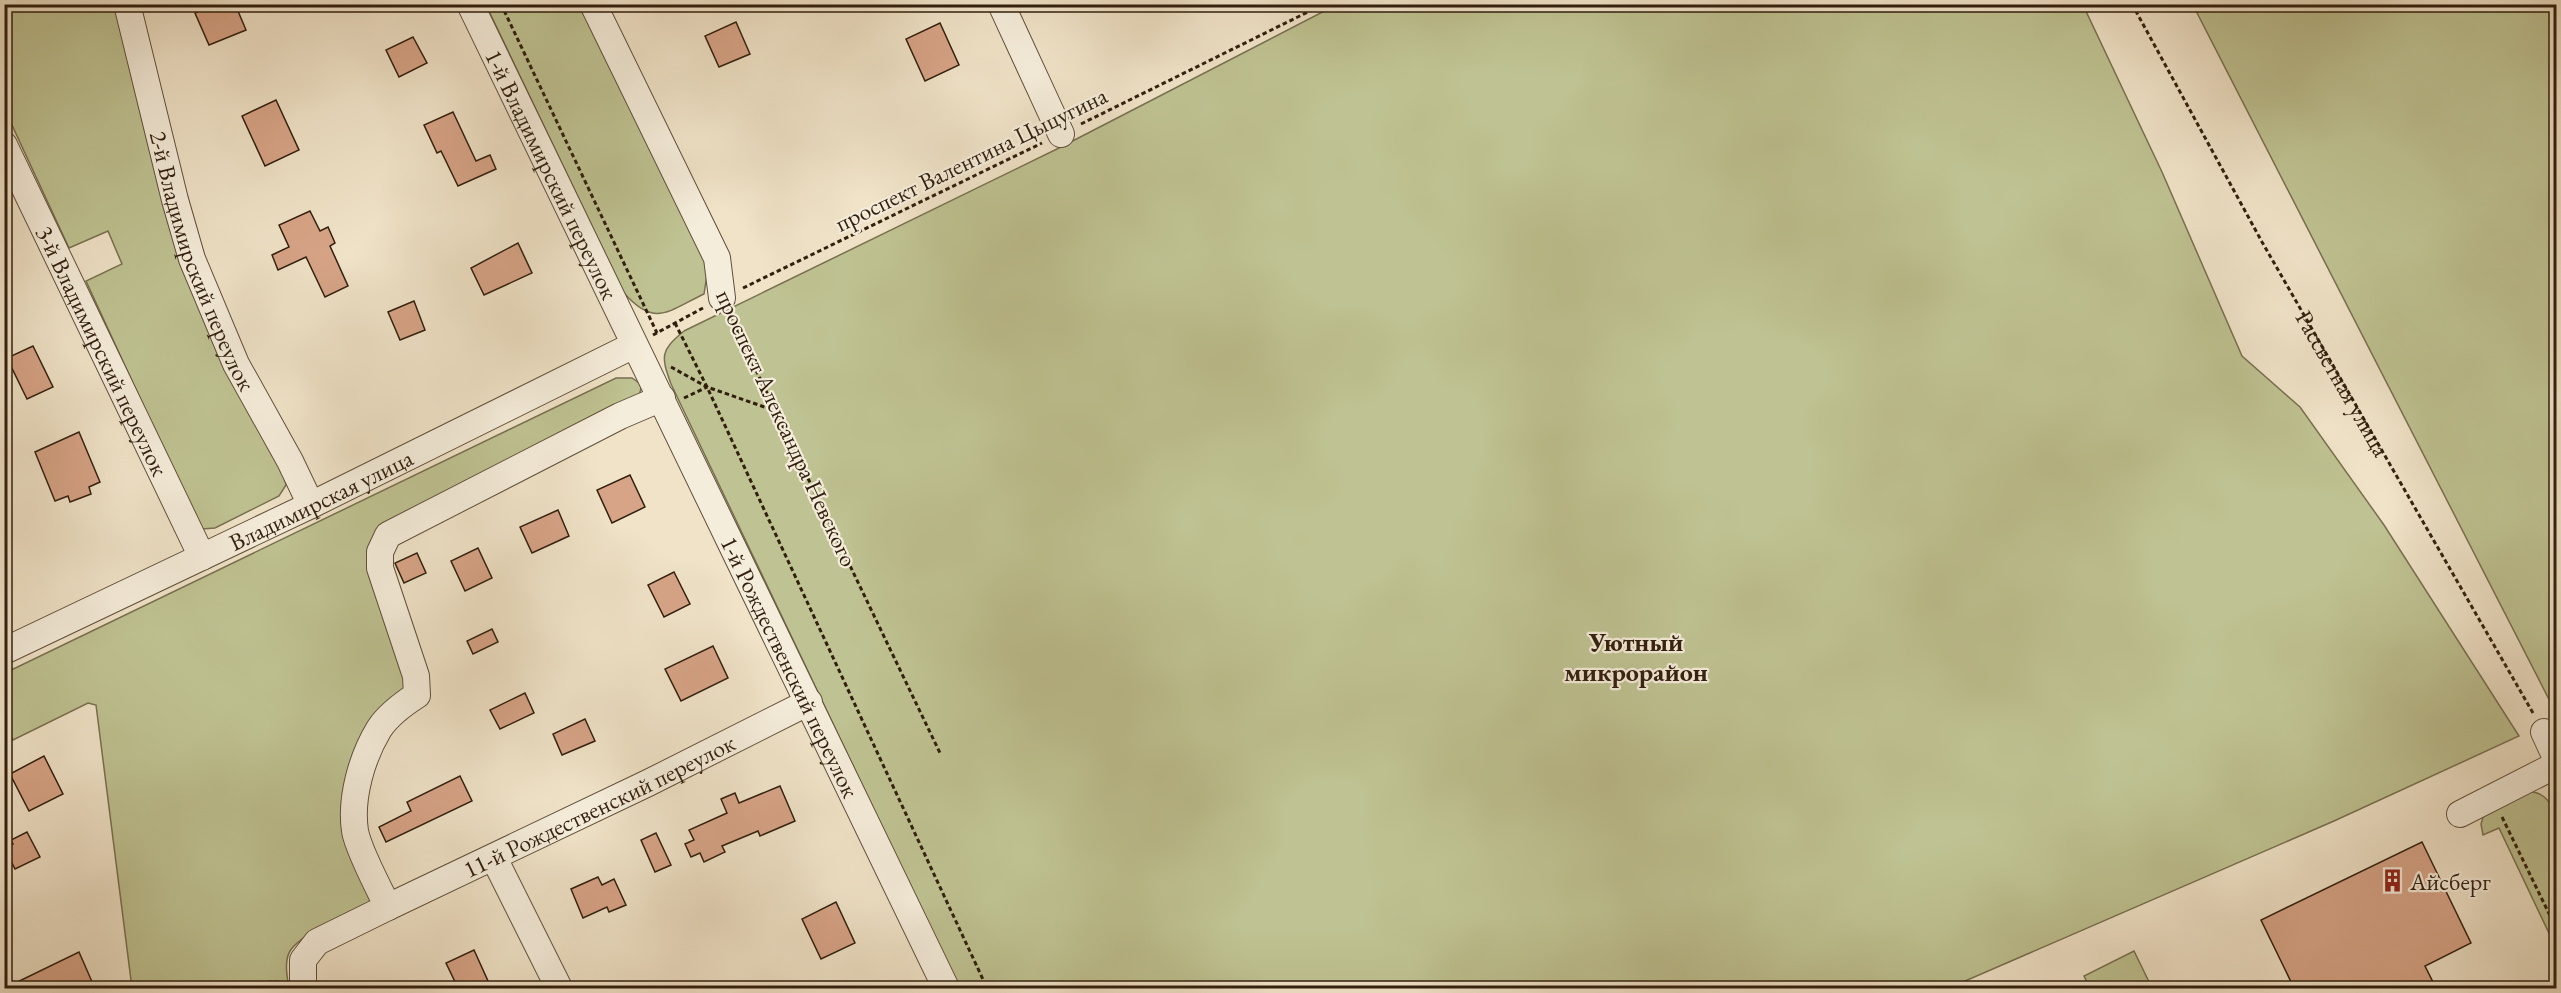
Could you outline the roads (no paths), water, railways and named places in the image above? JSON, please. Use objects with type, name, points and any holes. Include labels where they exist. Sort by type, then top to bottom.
[{"type":"street","name":"2-й Владимирский переулок","points":[[127,4],[175,200],[192,259],[236,364],[312,505]]},
{"type":"street","name":"1-й Владимирский переулок","points":[[470,4],[634,345]]},
{"type":"street","name":"проспект Александра Невского","points":[[593,4],[717,258],[722,298]]},
{"type":"street","points":[[1001,4],[1061,134]]},
{"type":"street","name":"3-й Владимирский переулок","points":[[4,145],[202,557]]},
{"type":"street","name":"Владимирская улица","points":[[4,651],[312,505],[634,345]]},
{"type":"street","name":"1-й Рождественский переулок","points":[[634,345],[662,398],[946,988]]},
{"type":"street","points":[[388,907],[355,832],[354,797],[366,759],[380,728],[398,708],[417,695],[416,676],[380,568],[380,552],[388,535],[620,416],[662,398]]},
{"type":"street","name":"11-й Рождественский переулок","points":[[303,985],[303,960],[317,942],[494,858],[808,702]]},
{"type":"street","points":[[2544,732],[2556,758]]},
{"type":"street","points":[[2460,814],[2556,765]]},
{"type":"street","points":[[494,858],[559,988]]},
{"type":"place","name":"Айсберг","points":[[2392,881]]},
{"type":"district","name":"Уютный микрорайон","points":[[1636,657]]}]
